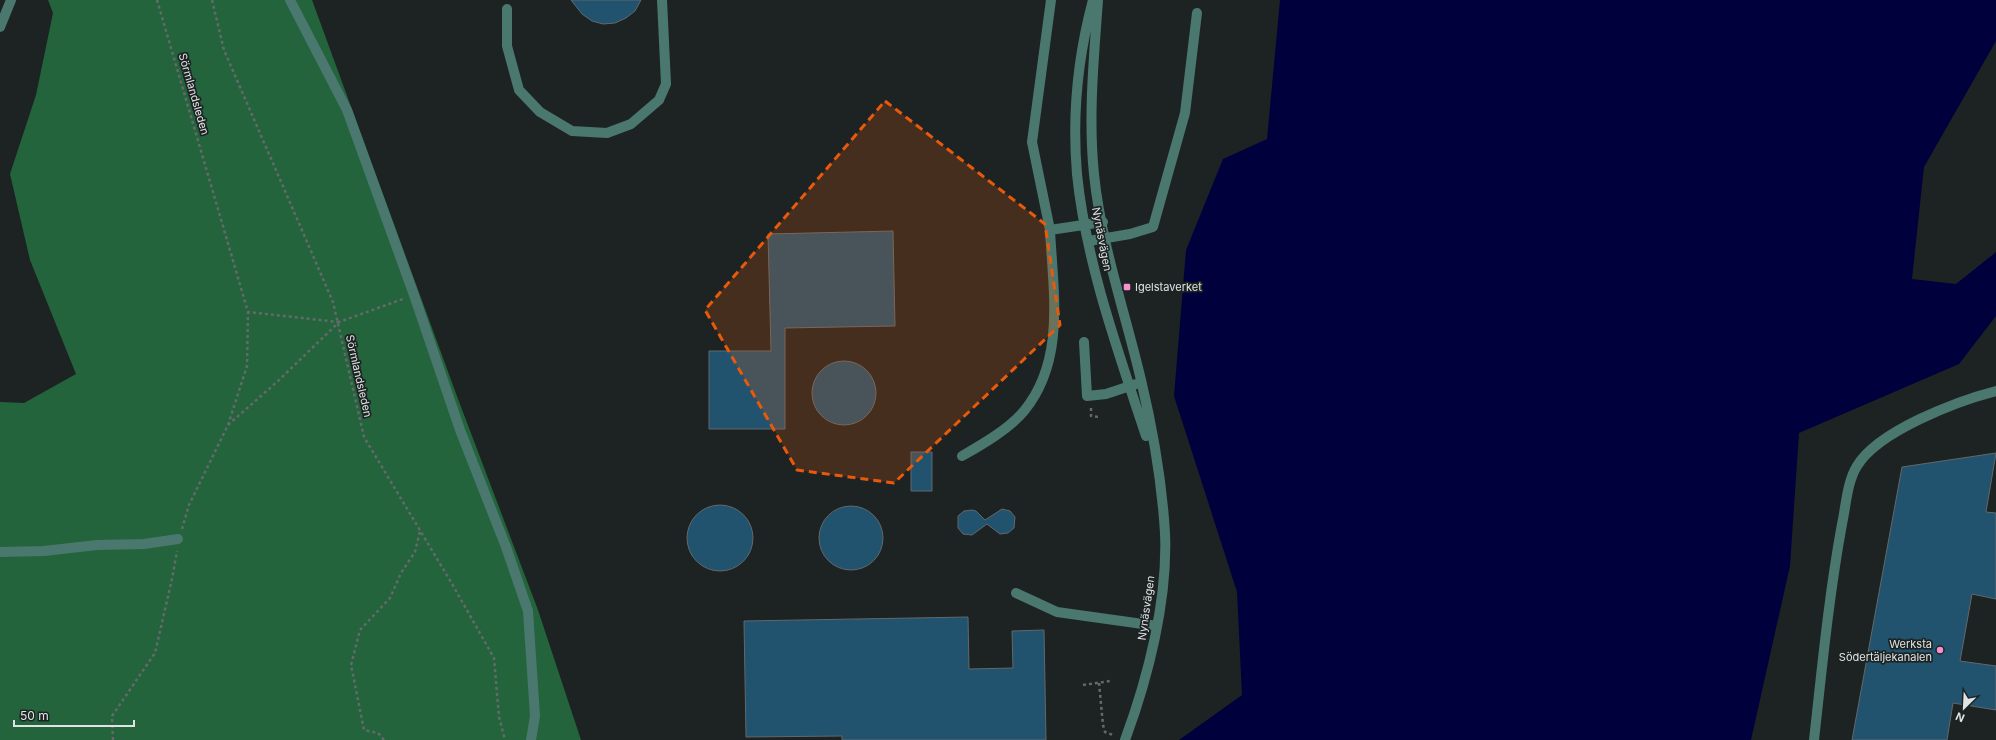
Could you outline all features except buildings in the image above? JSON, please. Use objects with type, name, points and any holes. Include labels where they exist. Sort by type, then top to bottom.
[{"type":"street","points":[[0,27],[11,0]]},
{"type":"street","points":[[290,0],[347,110],[414,295],[460,430],[506,546],[528,611],[535,716],[531,740]]},
{"type":"street","points":[[507,9],[507,46],[519,90],[540,112],[572,131],[606,133],[631,124],[659,100],[666,84],[662,0]]},
{"type":"street","points":[[962,456],[986,442],[1023,412],[1036,394],[1046,373],[1051,353],[1055,314],[1050,230],[1032,142],[1051,0]]},
{"type":"street","name":"Nynäsvägen","points":[[1093,0],[1083,36],[1075,109],[1077,174],[1097,278],[1159,476]]},
{"type":"street","name":"Nynäsvägen","points":[[1098,0],[1092,109],[1094,174],[1102,222],[1141,382],[1159,476],[1165,534],[1164,574],[1157,626],[1136,710],[1121,739]]},
{"type":"street","points":[[1089,241],[1153,227],[1185,113],[1197,13]]},
{"type":"street","points":[[1050,230],[1102,222]]},
{"type":"street","points":[[1084,342],[1087,396],[1106,394],[1141,382]]},
{"type":"street","points":[[1814,740],[1838,544],[1848,490],[1857,466],[1879,442],[1966,399],[1996,391]]},
{"type":"street","points":[[0,552],[44,551],[97,545],[144,544],[178,539]]},
{"type":"street","points":[[1016,593],[1057,612],[1157,626]]},
{"type":"path","name":"Sörmlandsleden","points":[[157,0],[248,312],[338,322],[364,437],[494,658],[499,718],[505,740]]},
{"type":"path","points":[[212,0],[224,50],[333,302],[338,322]]},
{"type":"path","points":[[228,425],[278,381],[338,322],[414,295]]},
{"type":"path","points":[[113,740],[112,716],[154,653],[172,579],[178,539],[189,505],[228,425],[247,366],[248,312]]},
{"type":"path","points":[[1091,413],[1091,416],[1099,417]]},
{"type":"path","points":[[384,740],[378,733],[364,730],[351,665],[360,630],[390,598],[401,573],[415,552],[420,530]]},
{"type":"path","points":[[1083,685],[1110,682]]},
{"type":"path","points":[[1099,683],[1105,732],[1121,739]]},
{"type":"highlighted area","points":[[885,101],[1045,224],[1060,325],[894,483],[797,470],[705,310]]},
{"type":"green space","points":[[48,0],[312,0],[458,399],[538,610],[581,740],[0,740],[0,402],[24,403],[76,374],[30,260],[10,174],[36,95],[53,13]]},
{"type":"shaded area","points":[[1280,0],[1996,0],[1996,41],[1924,167],[1912,279],[1956,284],[1996,252],[1996,316],[1959,364],[1799,433],[1790,566],[1751,740],[1179,740],[1242,695],[1237,592],[1174,396],[1186,250],[1223,159],[1267,139]]},
{"type":"place","name":"Igelstaverket","points":[[1127,287]]},
{"type":"place","name":"Werksta Södertäljekanalen","points":[[1940,650]]}]
